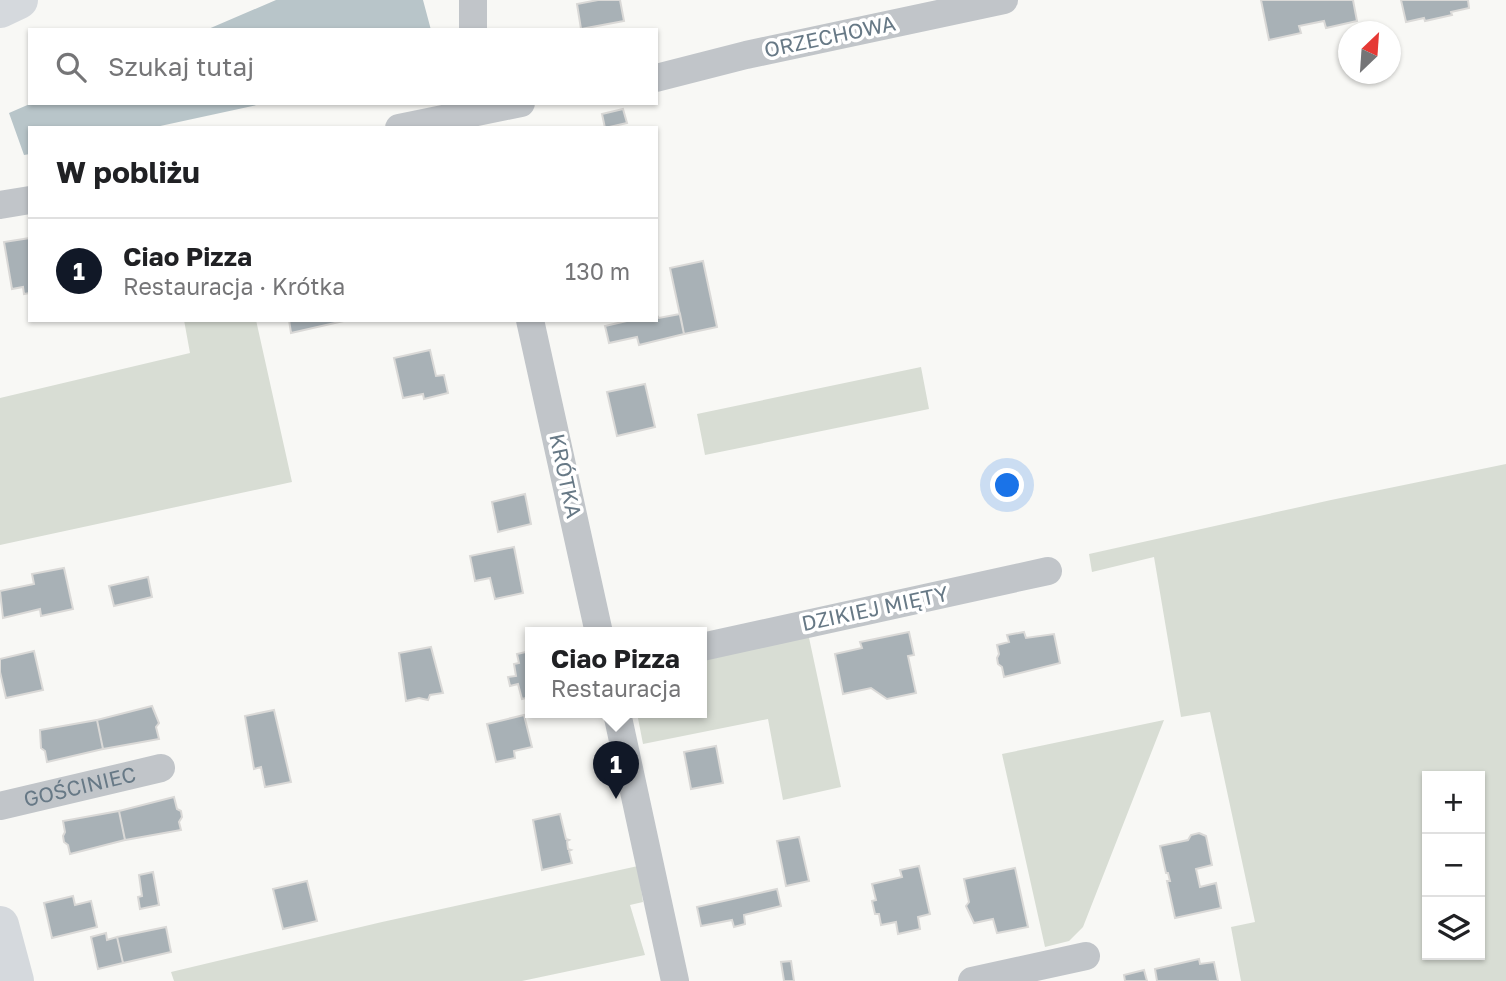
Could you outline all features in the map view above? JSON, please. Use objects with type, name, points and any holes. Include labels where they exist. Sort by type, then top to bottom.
[{"type":"main road","points":[[0,9],[19,0]]},
{"type":"main road","points":[[0,925],[15,981]]},
{"type":"street","points":[[473,0],[473,28]]},
{"type":"street","name":"ORZECHOWA","points":[[658,77],[746,55],[1004,0]]},
{"type":"street","points":[[411,126],[485,114],[514,105]]},
{"type":"street","points":[[0,205],[28,200]]},
{"type":"street","name":"KRÓTKA","points":[[530,322],[598,627]]},
{"type":"street","name":"DZIKIEJ MIĘTY","points":[[707,646],[1048,571]]},
{"type":"street","points":[[618,718],[675,981]]},
{"type":"street","name":"GOŚCINIEC","points":[[0,806],[161,768]]},
{"type":"street","points":[[972,981],[1086,956]]},
{"type":"shaded area","points":[[276,0],[423,0],[430,28],[211,28]]},
{"type":"shaded area","points":[[28,105],[257,105],[160,126],[28,126],[28,154],[24,155],[9,113]]},
{"type":"shaded area","points":[[184,322],[256,322],[292,482],[0,545],[0,398],[190,353]]},
{"type":"shaded area","points":[[921,367],[929,409],[705,455],[697,414]]},
{"type":"shaded area","points":[[1506,464],[1506,981],[1241,981],[1231,927],[1255,922],[1210,712],[1181,717],[1154,557],[1092,572],[1089,554]]},
{"type":"shaded area","points":[[808,633],[841,787],[783,800],[768,719],[643,744],[638,718],[707,718],[707,656]]},
{"type":"shaded area","points":[[1164,720],[1083,927],[1069,941],[1045,947],[1002,754]]},
{"type":"shaded area","points":[[638,866],[643,902],[630,905],[645,955],[522,981],[174,981],[171,972],[382,922]]},
{"type":"building","points":[[620,0],[624,21],[581,28],[577,4]]},
{"type":"building","points":[[1261,0],[1353,0],[1357,21],[1338,21],[1338,25],[1326,28],[1324,21],[1299,26],[1301,33],[1269,40]]},
{"type":"building","points":[[1401,0],[1468,0],[1469,8],[1425,21],[1424,18],[1406,22]]},
{"type":"building","points":[[623,109],[627,123],[605,126],[602,114]]},
{"type":"building","points":[[28,238],[28,293],[24,294],[23,287],[12,289],[4,242]]},
{"type":"building","points":[[703,261],[717,327],[684,334],[670,268]]},
{"type":"building","points":[[680,314],[684,334],[639,345],[637,337],[609,343],[605,326],[622,322],[658,322],[658,317]]},
{"type":"building","points":[[289,322],[339,322],[291,333]]},
{"type":"building","points":[[430,350],[436,376],[444,375],[448,393],[424,399],[423,394],[403,398],[394,358]]},
{"type":"building","points":[[645,384],[655,427],[617,436],[607,392]]},
{"type":"building","points":[[525,494],[531,524],[498,532],[492,502]]},
{"type":"building","points":[[514,547],[523,593],[495,599],[490,578],[475,581],[470,556]]},
{"type":"building","points":[[64,568],[73,609],[41,616],[40,609],[3,618],[0,591],[34,584],[32,574]]},
{"type":"building","points":[[148,577],[152,597],[114,606],[109,586]]},
{"type":"building","points":[[909,632],[914,655],[908,656],[916,693],[887,699],[871,688],[843,694],[835,654],[862,648],[860,642]]},
{"type":"building","points":[[1024,632],[1026,638],[1054,634],[1060,663],[1004,677],[1002,667],[998,664],[997,645],[1009,642],[1007,635]]},
{"type":"building","points":[[431,647],[443,693],[430,695],[428,700],[419,698],[406,701],[399,653]]},
{"type":"building","points":[[34,651],[43,690],[6,698],[0,659]]},
{"type":"building","points":[[525,652],[525,698],[522,699],[518,684],[510,686],[508,677],[516,676],[514,664],[519,663],[517,654]]},
{"type":"building","points":[[152,706],[159,723],[156,727],[159,739],[103,749],[97,720]]},
{"type":"building","points":[[274,710],[291,782],[265,787],[261,767],[254,769],[245,716]]},
{"type":"building","points":[[524,715],[532,747],[514,751],[515,758],[496,762],[487,724]]},
{"type":"building","points":[[97,720],[103,749],[47,762],[45,751],[41,748],[40,730]]},
{"type":"building","points":[[716,746],[723,783],[691,789],[684,752]]},
{"type":"building","points":[[174,797],[177,809],[181,811],[181,830],[125,840],[119,811]]},
{"type":"building","points":[[119,811],[125,840],[70,854],[68,845],[64,842],[63,821]]},
{"type":"building","points":[[560,814],[566,839],[569,840],[568,849],[571,850],[572,863],[542,870],[533,820]]},
{"type":"building","points":[[1199,833],[1206,836],[1212,865],[1196,869],[1200,887],[1216,883],[1221,908],[1175,918],[1167,881],[1170,881],[1160,846],[1188,840],[1191,835]]},
{"type":"building","points":[[799,837],[809,881],[786,886],[777,841]]},
{"type":"building","points":[[919,866],[930,914],[918,917],[920,929],[898,934],[896,922],[881,925],[879,914],[875,914],[872,901],[876,900],[872,884],[902,877],[900,870]]},
{"type":"building","points":[[1015,868],[1028,927],[997,933],[993,919],[974,923],[966,906],[969,902],[964,879]]},
{"type":"building","points":[[153,872],[159,905],[140,909],[138,897],[142,896],[139,875]]},
{"type":"building","points":[[307,881],[317,921],[283,929],[273,889]]},
{"type":"building","points":[[777,889],[781,906],[744,915],[745,924],[734,927],[732,920],[701,926],[697,907]]},
{"type":"building","points":[[73,896],[75,905],[91,901],[97,927],[52,938],[44,903]]},
{"type":"building","points":[[166,927],[171,952],[123,963],[117,937]]},
{"type":"building","points":[[106,933],[107,940],[117,937],[123,963],[98,969],[91,937]]},
{"type":"building","points":[[1199,959],[1200,964],[1214,962],[1218,981],[1157,981],[1155,969]]},
{"type":"building","points":[[791,961],[794,981],[784,981],[781,962]]},
{"type":"building","points":[[1144,970],[1147,981],[1125,981],[1124,975]]},
{"type":"place","name":"Ciao Pizza","points":[[616,799]]}]
